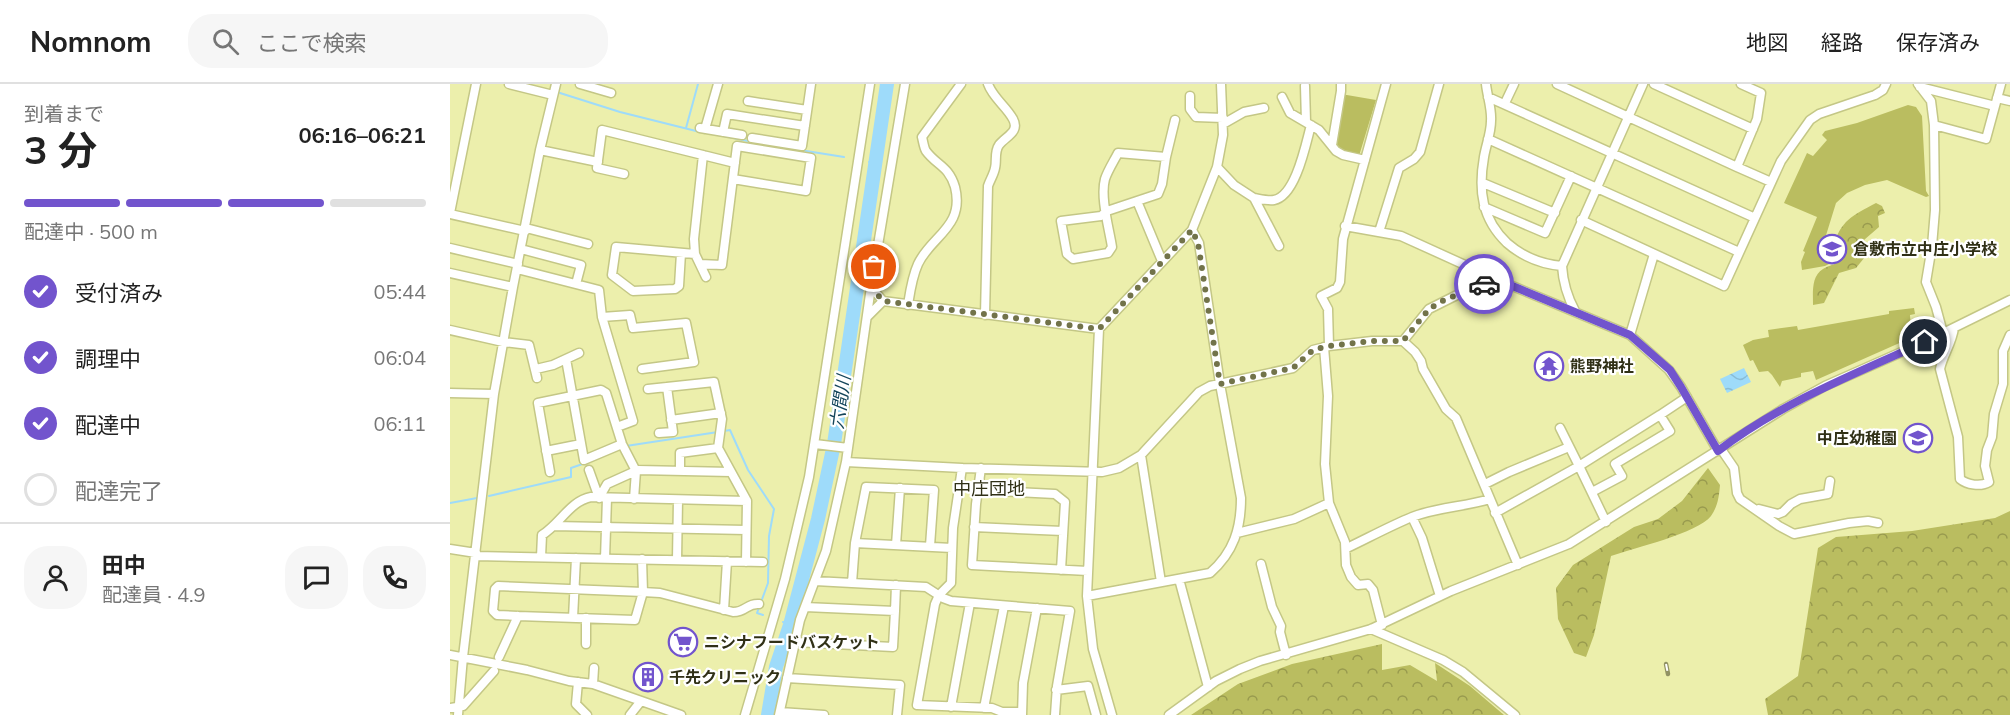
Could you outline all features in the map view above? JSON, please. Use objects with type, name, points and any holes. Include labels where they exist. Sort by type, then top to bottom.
[{"type":"street","points":[[476,84],[452,189],[450,214],[588,244]]},
{"type":"street","points":[[509,84],[553,95]]},
{"type":"street","points":[[456,710],[502,342],[540,150],[556,84]]},
{"type":"street","points":[[580,84],[611,93]]},
{"type":"street","points":[[718,84],[702,128],[742,135]]},
{"type":"street","points":[[752,138],[802,146],[811,84]]},
{"type":"street","points":[[745,715],[788,568],[802,511],[815,444],[870,84]]},
{"type":"street","points":[[824,715],[779,714],[805,607],[831,533],[846,462],[844,448],[905,84]]},
{"type":"street","points":[[908,305],[918,264],[947,228],[955,215],[956,204],[955,187],[948,170],[926,151],[922,138],[961,84]]},
{"type":"street","points":[[985,315],[988,186],[995,168],[999,145],[1013,133],[1015,125],[1012,117],[990,91],[988,84]]},
{"type":"street","points":[[1112,715],[1093,649],[1087,596],[1099,329],[1192,230],[1217,167],[1223,121],[1221,84]]},
{"type":"street","points":[[1332,145],[1341,84]]},
{"type":"street","points":[[1382,625],[1373,590],[1368,584],[1358,585],[1351,577],[1347,566],[1347,548],[1329,503],[1325,464],[1328,309],[1321,296],[1338,288],[1340,282],[1342,239],[1345,226],[1386,84]]},
{"type":"street","points":[[1379,232],[1398,168],[1414,159],[1420,152],[1438,84]]},
{"type":"street","points":[[1486,84],[1492,119],[1483,159],[1483,183],[1484,207],[1491,225],[1515,250],[1531,260],[1562,266]]},
{"type":"street","points":[[1505,103],[1514,84]]},
{"type":"street","points":[[1557,84],[1771,182]]},
{"type":"street","points":[[1575,311],[1563,280],[1562,266],[1643,84]]},
{"type":"street","points":[[1653,84],[1753,129]]},
{"type":"street","points":[[1737,167],[1757,119],[1761,93],[1752,86],[1742,84]]},
{"type":"street","points":[[1581,220],[1724,286],[1781,161],[1810,120],[1819,114],[1875,95],[1883,90],[1886,84]]},
{"type":"street","points":[[1934,125],[1986,139],[2001,84]]},
{"type":"street","points":[[1919,85],[1996,102],[2010,101]]},
{"type":"street","points":[[1919,85],[1930,101],[1934,125],[1935,210],[1926,282],[1943,333]]},
{"type":"street","points":[[1217,167],[1234,185],[1254,198],[1273,200],[1284,196],[1299,166],[1308,123],[1305,86]]},
{"type":"street","points":[[1190,96],[1190,109],[1196,117],[1223,121],[1250,110],[1264,108]]},
{"type":"street","points":[[1282,97],[1290,113],[1319,130],[1336,151],[1365,160]]},
{"type":"street","points":[[1488,97],[1755,218]]},
{"type":"street","points":[[748,101],[807,110]]},
{"type":"street","points":[[723,132],[727,114],[805,126]]},
{"type":"street","points":[[1166,157],[1118,153],[1105,179],[1104,190],[1107,211],[1112,247],[1108,253],[1073,259],[1067,254],[1061,221],[1101,216],[1107,211],[1158,194],[1175,120]]},
{"type":"street","points":[[624,174],[597,168],[602,130],[735,163]]},
{"type":"street","points":[[1488,139],[1739,252]]},
{"type":"street","points":[[700,264],[722,266],[733,178],[735,163],[737,146],[811,159],[806,191],[733,178]]},
{"type":"street","points":[[540,150],[598,162]]},
{"type":"street","points":[[703,155],[694,239],[695,254],[706,277]]},
{"type":"street","points":[[1484,207],[1545,233],[1571,176]]},
{"type":"street","points":[[1483,183],[1555,213]]},
{"type":"street","points":[[1254,198],[1279,246]]},
{"type":"street","points":[[1137,201],[1162,261]]},
{"type":"street","points":[[1345,226],[1401,236],[1498,280],[1630,335],[1670,370],[1720,450],[1734,468],[1737,493],[1740,499],[1779,526],[1794,534],[1858,522],[1878,523]]},
{"type":"street","points":[[1087,596],[1210,573],[1222,563],[1232,548],[1237,533],[1241,516],[1241,498],[1198,243],[1192,230]]},
{"type":"street","points":[[450,248],[599,290],[602,317],[633,422],[617,427]]},
{"type":"street","points":[[681,253],[679,286],[675,289],[633,291],[612,275],[616,248],[695,254]]},
{"type":"street","points":[[521,249],[581,265],[576,284]]},
{"type":"street","points":[[1630,335],[1654,254]]},
{"type":"street","points":[[450,273],[513,287]]},
{"type":"street","points":[[1403,341],[1429,309],[1467,290],[1498,280]]},
{"type":"street","points":[[871,287],[883,301],[1099,329]]},
{"type":"street","points":[[1169,715],[1208,687],[1240,669],[1382,625],[1486,576],[1569,544],[1783,409],[1825,386],[2010,300]]},
{"type":"street","points":[[867,317],[883,301]]},
{"type":"street","points":[[602,317],[630,315],[633,328],[686,323],[694,362],[642,369]]},
{"type":"street","points":[[1954,328],[1940,369],[1958,437],[1960,479],[1967,483],[1984,485],[1989,482],[1984,466],[1992,437],[1994,414],[2003,384],[2002,351],[2010,335]]},
{"type":"street","points":[[450,330],[502,342],[529,345],[536,374],[579,353]]},
{"type":"street","points":[[846,462],[1102,472],[1119,468],[1141,455],[1199,392],[1209,386],[1293,368],[1313,350],[1326,346],[1372,341],[1403,341],[1416,352],[1446,409],[1456,418],[1518,565]]},
{"type":"street","points":[[566,359],[584,460],[623,446]]},
{"type":"street","points":[[648,389],[714,382],[721,413],[718,448],[747,501],[746,562]]},
{"type":"street","points":[[659,433],[673,432],[667,387]]},
{"type":"street","points":[[550,472],[538,403],[601,390],[604,391],[623,446],[636,471],[634,499]]},
{"type":"street","points":[[450,393],[494,394]]},
{"type":"street","points":[[1495,513],[1580,466],[1687,396]]},
{"type":"street","points":[[671,420],[721,413]]},
{"type":"street","points":[[1592,492],[1622,476],[1615,464],[1670,431],[1660,415]]},
{"type":"street","points":[[1560,428],[1606,522]]},
{"type":"street","points":[[546,451],[581,444]]},
{"type":"street","points":[[815,444],[844,448]]},
{"type":"street","points":[[1485,484],[1509,471],[1569,447]]},
{"type":"street","points":[[680,471],[680,453],[718,448]]},
{"type":"street","points":[[1141,455],[1161,582]]},
{"type":"street","points":[[962,468],[953,528],[951,583],[939,595],[935,604],[917,705],[951,707],[966,711],[984,708],[1002,713],[1022,713],[1023,683],[1037,609]]},
{"type":"street","points":[[981,468],[972,565],[1088,571]]},
{"type":"street","points":[[589,470],[603,498],[606,527],[605,559]]},
{"type":"street","points":[[603,498],[608,484],[636,471],[731,472]]},
{"type":"street","points":[[1753,507],[1778,514],[1800,499],[1828,494],[1830,481]]},
{"type":"street","points":[[852,583],[855,543],[866,487],[934,490],[930,546]]},
{"type":"street","points":[[896,545],[900,488]]},
{"type":"street","points":[[978,490],[1055,494],[1065,502],[1061,570]]},
{"type":"street","points":[[542,557],[542,535],[584,498],[747,501]]},
{"type":"street","points":[[1347,548],[1412,517],[1449,506],[1470,506],[1490,499]]},
{"type":"street","points":[[677,560],[678,500]]},
{"type":"street","points":[[1237,533],[1294,519],[1329,503]]},
{"type":"street","points":[[1412,517],[1422,538],[1440,596]]},
{"type":"street","points":[[554,526],[746,530]]},
{"type":"street","points":[[974,527],[1063,531]]},
{"type":"street","points":[[855,543],[952,548]]},
{"type":"street","points":[[450,549],[476,554],[542,557],[764,562]]},
{"type":"street","points":[[573,618],[576,558]]},
{"type":"street","points":[[642,559],[643,592],[635,620],[497,615],[493,611],[495,589],[498,586],[575,589],[643,592],[660,593],[724,610],[741,612],[748,606],[759,604]]},
{"type":"street","points":[[724,610],[727,561]]},
{"type":"street","points":[[1261,564],[1272,608],[1281,626],[1280,632],[1286,655]]},
{"type":"street","points":[[1179,579],[1208,687]]},
{"type":"street","points":[[815,581],[926,587],[951,601],[1070,611],[1056,690],[1055,715]]},
{"type":"street","points":[[795,642],[893,647],[896,585]]},
{"type":"street","points":[[951,707],[970,603]]},
{"type":"street","points":[[984,708],[1004,606]]},
{"type":"street","points":[[805,607],[895,611]]},
{"type":"street","points":[[499,657],[518,616]]},
{"type":"street","points":[[586,618],[586,644]]},
{"type":"street","points":[[1371,629],[1443,660],[1463,672],[1515,715]]},
{"type":"street","points":[[450,655],[593,684],[681,715]]},
{"type":"street","points":[[593,684],[594,668]]},
{"type":"street","points":[[456,710],[463,706],[494,671]]},
{"type":"street","points":[[787,678],[900,685],[897,715]]},
{"type":"street","points":[[579,682],[576,704],[587,715]]},
{"type":"street","points":[[1056,690],[1088,686],[1096,715]]},
{"type":"street","points":[[630,715],[640,700]]},
{"type":"green space","points":[[1341,94],[1376,100],[1359,156],[1343,154],[1333,145]]},
{"type":"green space","points":[[1908,105],[1916,107],[1922,116],[1926,191],[1929,196],[1926,197],[1887,180],[1865,185],[1847,193],[1836,203],[1823,245],[1839,252],[1837,260],[1825,266],[1802,270],[1801,262],[1805,252],[1803,251],[1817,217],[1784,203],[1807,153],[1813,156],[1827,140],[1822,135],[1825,131],[1857,123]]},
{"type":"green space","points":[[1876,203],[1882,206],[1885,213],[1878,216],[1879,227],[1864,240],[1869,252],[1856,268],[1839,273],[1824,303],[1813,305],[1813,285],[1816,276],[1823,269],[1836,263],[1843,255],[1833,247],[1840,231],[1848,220]]},
{"type":"green space","points":[[1914,308],[1915,314],[1910,315],[1911,330],[1916,331],[1917,334],[1913,337],[1816,380],[1813,371],[1801,373],[1801,377],[1782,381],[1780,387],[1768,371],[1759,372],[1753,360],[1750,361],[1743,345],[1753,340],[1769,337],[1768,330],[1797,326],[1798,330]]},
{"type":"green space","points":[[1708,468],[1720,485],[1717,505],[1711,516],[1680,534],[1611,556],[1594,635],[1586,657],[1574,653],[1558,619],[1556,588],[1573,565],[1634,527],[1658,519],[1682,501]]},
{"type":"green space","points":[[2010,511],[2010,715],[1768,715],[1765,699],[1798,676],[1818,548],[1836,537],[1912,531],[1995,518]]},
{"type":"green space","points":[[1382,644],[1382,670],[1410,665],[1437,681],[1435,663],[1470,686],[1504,715],[1191,715],[1238,684],[1292,664]]},
{"type":"water","points":[[1744,368],[1751,382],[1727,393],[1720,379]]},
{"type":"waterway","points":[[686,128],[698,84]]},
{"type":"waterway","name":"六間川","points":[[768,715],[776,667],[790,625],[818,519],[834,444],[887,84]]},
{"type":"waterway","points":[[560,93],[620,112],[700,132]]},
{"type":"waterway","points":[[714,134],[753,142]]},
{"type":"waterway","points":[[800,150],[844,157]]},
{"type":"waterway","name":"六間川","points":[[869,162],[875,163]]},
{"type":"waterway","points":[[724,431],[730,430],[748,470],[774,509],[769,536],[768,583],[757,613],[763,615]]},
{"type":"waterway","points":[[626,446],[718,432]]},
{"type":"waterway","points":[[489,496],[571,477],[571,468],[594,460]]},
{"type":"waterway","points":[[450,503],[477,498]]},
{"type":"waterway","name":"六間川","points":[[783,622],[790,625]]},
{"type":"railway","points":[[1666,664],[1668,674]]},
{"type":"way so far","points":[[874,267],[871,287],[883,301],[1099,329],[1192,230],[1198,243],[1220,384],[1293,368],[1313,350],[1329,346],[1372,341],[1403,341],[1429,309],[1444,300],[1484,284]]},
{"type":"place","name":"倉敷市立中庄小学校","points":[[1832,249]]},
{"type":"place","name":"熊野神社","points":[[1549,366]]},
{"type":"place","name":"中庄幼稚園","points":[[1918,438]]},
{"type":"place","name":"ニシナフードバスケット","points":[[683,642]]},
{"type":"place","name":"千先クリニック","points":[[648,677]]},
{"type":"district","name":"中庄団地","points":[[989,488]]},
{"type":"route","points":[[1484,284],[1498,280],[1630,335],[1670,370],[1718,451],[1783,409],[1825,386],[1925,342]]}]
